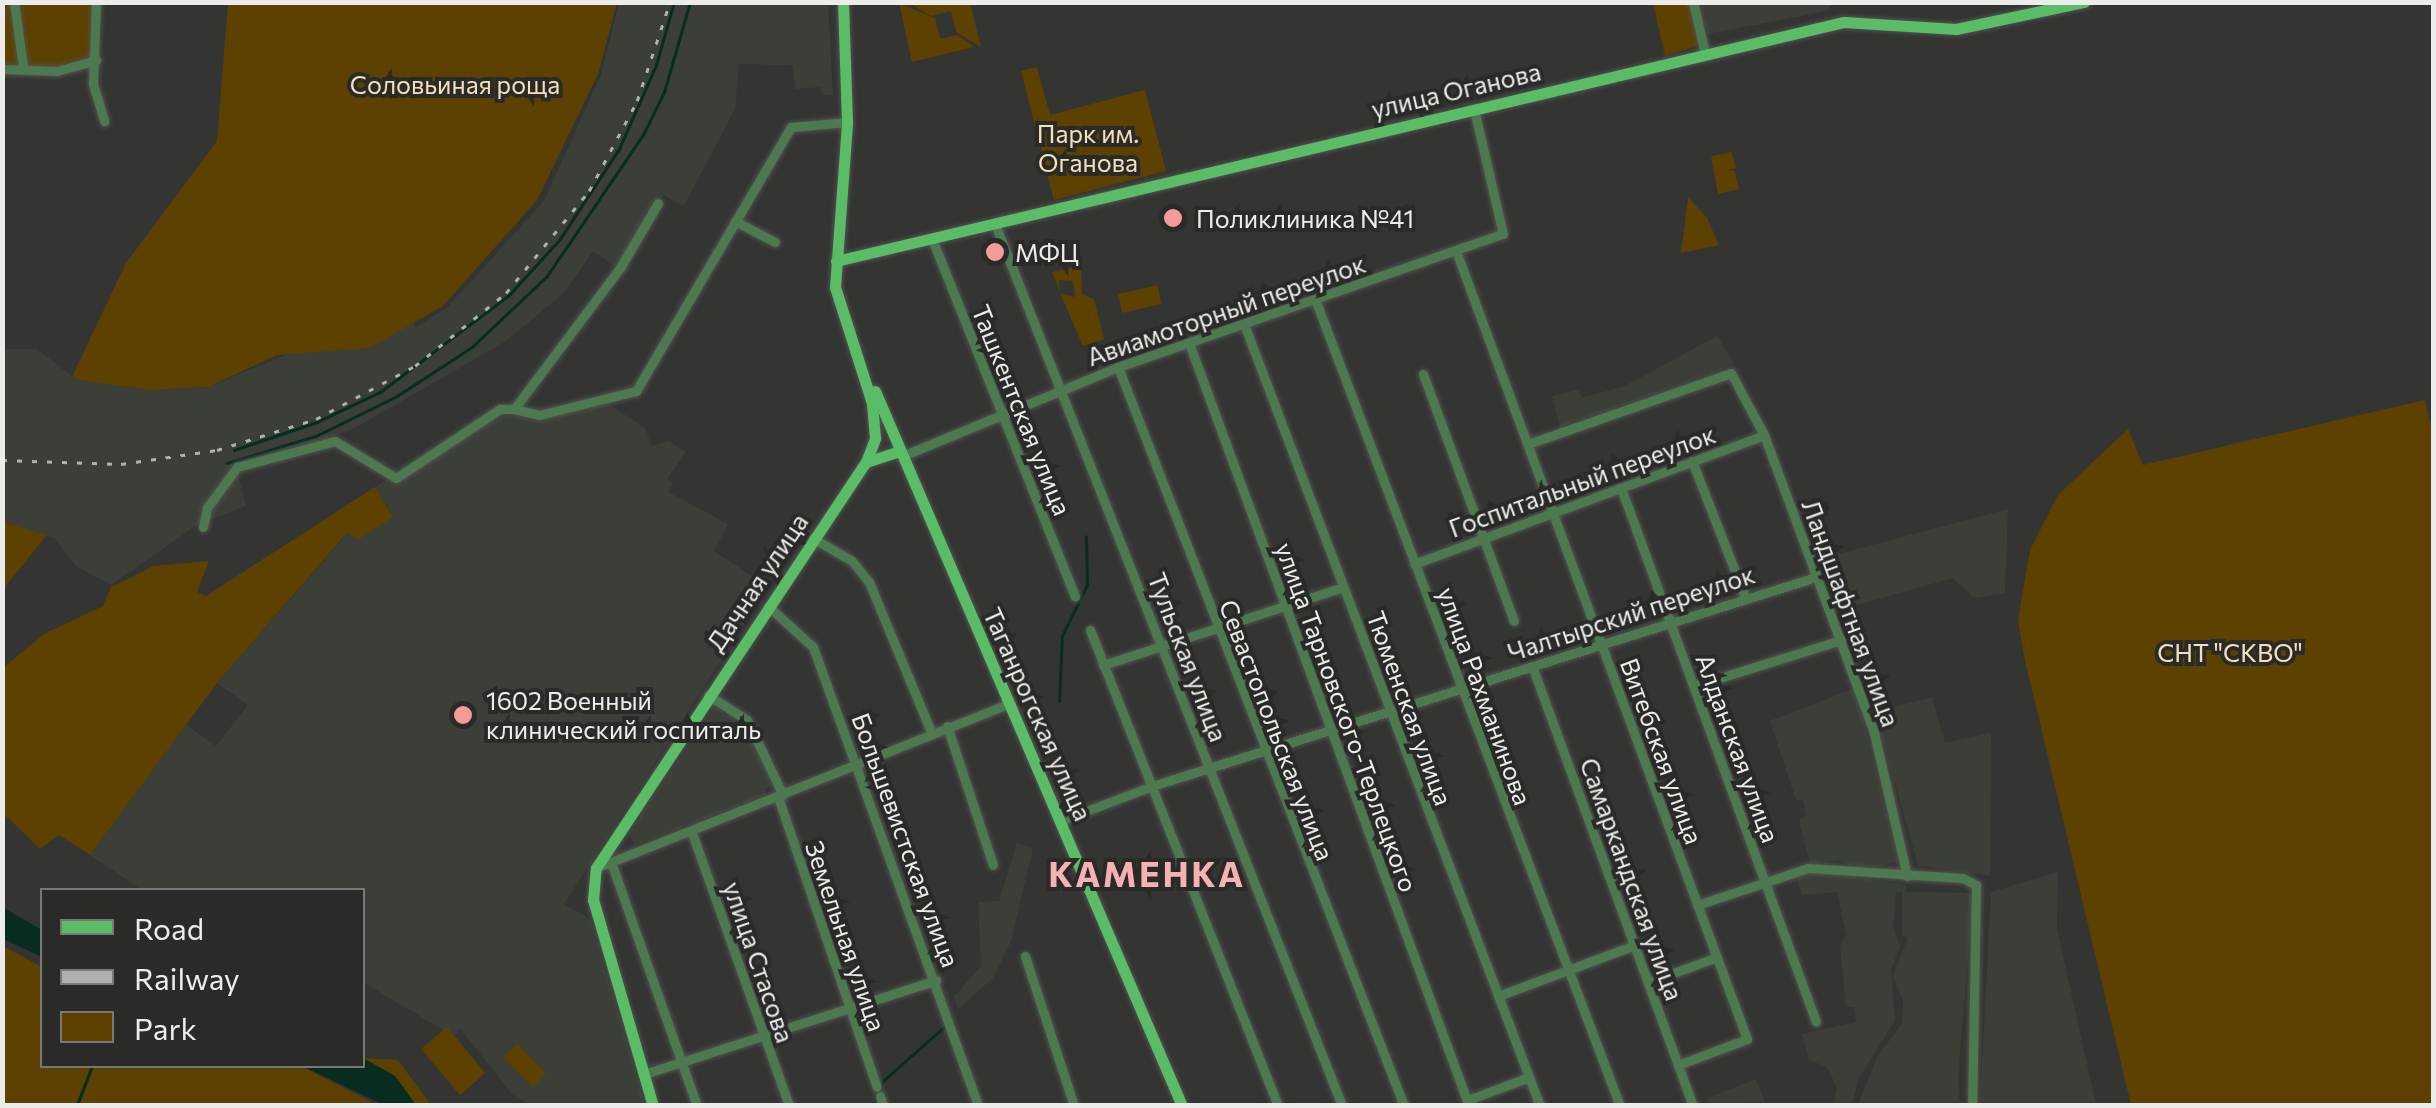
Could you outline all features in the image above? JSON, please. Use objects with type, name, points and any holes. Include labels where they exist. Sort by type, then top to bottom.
[{"type":"main road","name":"Таганрогская улица","points":[[846,2],[851,122],[839,260],[842,322],[872,402]]},
{"type":"main road","name":"улица Оганова","points":[[839,260],[1844,22],[1956,29],[2084,2]]},
{"type":"main road","name":"Таганрогская улица","points":[[839,260],[849,320],[901,454],[1182,1106]]},
{"type":"main road","name":"Дачная улица","points":[[644,1074],[593,882],[596,868],[708,694],[866,462],[875,438],[872,402]]},
{"type":"main road","points":[[866,462],[901,454]]},
{"type":"main road","points":[[644,1074],[653,1106]]},
{"type":"street","points":[[14,2],[22,67]]},
{"type":"street","points":[[96,2],[94,84],[104,121]]},
{"type":"street","points":[[1693,2],[1705,54]]},
{"type":"street","points":[[2,70],[22,67],[57,71],[96,60]]},
{"type":"street","name":"Авиамоторный переулок","points":[[901,454],[1118,367],[1503,234],[1474,109]]},
{"type":"street","points":[[204,527],[207,508],[237,467],[335,442],[396,478],[500,409],[539,415],[636,391],[791,126],[851,122]]},
{"type":"street","points":[[514,410],[620,268],[658,203]]},
{"type":"street","points":[[735,221],[775,242]]},
{"type":"street","name":"Тульская улица","points":[[995,224],[1342,1106]]},
{"type":"street","name":"Ташкентская улица","points":[[932,239],[1074,596]]},
{"type":"street","name":"Витебская улица","points":[[1456,250],[1747,1039],[1678,1065]]},
{"type":"street","name":"улица Рахманинова","points":[[1315,299],[1620,1106]]},
{"type":"street","name":"Тюменская улица","points":[[1244,324],[1540,1106]]},
{"type":"street","name":"улица Тарновского-Терлецкого","points":[[1189,342],[1468,1103]]},
{"type":"street","name":"Севастопольская улица","points":[[1118,367],[1262,750],[1404,1106]]},
{"type":"street","name":"Ландшафтная улица","points":[[1528,444],[1731,373],[1764,435],[1874,733],[1907,876]]},
{"type":"street","points":[[1423,374],[1514,621]]},
{"type":"street","name":"Госпитальный переулок","points":[[1414,564],[1764,435]]},
{"type":"street","points":[[1692,462],[1744,597]]},
{"type":"street","name":"Алданская улица","points":[[1622,488],[1816,1022]]},
{"type":"street","points":[[813,538],[852,561],[869,582],[931,732]]},
{"type":"street","name":"Чалтырский переулок","points":[[1060,821],[1262,750],[1816,577]]},
{"type":"street","points":[[1103,664],[1344,588]]},
{"type":"street","name":"Большевистская улица","points":[[768,606],[813,647],[858,761],[978,1106]]},
{"type":"street","points":[[1090,630],[1278,1106]]},
{"type":"street","points":[[1694,686],[1840,640]]},
{"type":"street","name":"Самаркандская улица","points":[[1532,666],[1693,1106]]},
{"type":"street","name":"Земельная улица","points":[[708,694],[747,720],[780,796],[880,1096]]},
{"type":"street","points":[[596,868],[1010,703]]},
{"type":"street","points":[[947,726],[992,865]]},
{"type":"street","name":"улица Стасова","points":[[692,832],[789,1106]]},
{"type":"street","points":[[611,862],[696,1106]]},
{"type":"street","points":[[1698,905],[1766,880],[1831,866],[1907,876],[1963,878],[1976,885],[1972,1106]]},
{"type":"street","points":[[1498,996],[1635,945]]},
{"type":"street","points":[[1025,956],[1074,1106]]},
{"type":"street","points":[[1648,982],[1717,957]]},
{"type":"street","points":[[644,1074],[936,980]]},
{"type":"street","points":[[1468,1103],[1529,1076]]},
{"type":"shaded area","points":[[1700,2],[1834,3],[1826,11],[1707,34]]},
{"type":"shaded area","points":[[619,3],[828,3],[833,95],[822,95],[821,87],[795,89],[793,65],[739,64],[735,109],[684,206],[663,195],[619,269],[593,251],[565,292],[506,341],[353,429],[237,471],[246,506],[198,524],[111,585],[76,566],[54,538],[3,522],[3,349],[37,349],[77,380],[149,390],[208,387],[291,353],[386,284],[416,327],[448,307],[544,201],[601,75]]},
{"type":"shaded area","points":[[1717,336],[1734,363],[1560,427],[1552,396],[1578,390],[1582,398],[1625,386]]},
{"type":"shaded area","name":"1602 Военный клинический госпиталь","points":[[606,402],[646,429],[651,446],[668,441],[686,452],[667,479],[673,482],[668,492],[728,524],[714,551],[768,587],[564,904],[590,919],[645,1105],[532,1105],[513,1095],[459,1027],[455,1037],[365,983],[365,888],[139,888],[90,855],[186,725],[216,746],[248,705],[217,683],[348,533],[393,516],[375,487],[494,415],[534,418]]},
{"type":"shaded area","points":[[2008,509],[2005,593],[1974,598],[1953,578],[1836,611],[1816,560]]},
{"type":"shaded area","points":[[1855,688],[1898,862],[1858,872],[1840,860],[1810,864],[1799,820],[1806,816],[1803,800],[1796,800],[1770,721]]},
{"type":"shaded area","points":[[1932,697],[1945,743],[1991,733],[1990,876],[1918,865],[1875,712]]},
{"type":"shaded area","points":[[715,707],[747,729],[775,784],[765,789],[767,795],[634,845],[629,833]]},
{"type":"shaded area","points":[[1017,843],[1033,848],[1011,941],[993,978],[958,1009],[954,997],[981,966],[978,902],[999,901]]},
{"type":"shaded area","points":[[1816,872],[1906,885],[1906,892],[1973,893],[1958,1077],[1959,1099],[1968,1105],[1858,1105],[1878,1055],[1902,1024],[1903,1001],[1893,976],[1908,937],[1902,936],[1902,891],[1896,893],[1893,928],[1900,946],[1891,970],[1895,1020],[1859,1078],[1852,1105],[1833,1105],[1837,1088],[1827,1067],[1809,1060],[1802,1034],[1856,1022],[1854,1007],[1846,1007],[1840,946],[1846,935],[1837,892],[1802,895],[1796,876]]},
{"type":"shaded area","points":[[2058,872],[2057,929],[2096,1105],[1980,1105],[1991,892]]},
{"type":"shaded area","points":[[2,907],[40,929],[40,956],[3,939]]},
{"type":"shaded area","points":[[365,1059],[395,1076],[416,1105],[384,1105],[306,1068],[365,1068]]},
{"type":"shaded area","points":[[1756,1079],[1765,1102],[1710,1105],[1707,1098]]},
{"type":"green space","points":[[2,3],[94,3],[90,57],[60,68],[3,69]]},
{"type":"green space","name":"Соловьиная роща","points":[[228,3],[617,3],[598,74],[537,200],[443,306],[369,348],[277,355],[208,387],[149,390],[77,380],[72,377],[126,263],[217,141]]},
{"type":"green space","points":[[899,3],[935,18],[940,39],[957,35],[974,47],[912,62]]},
{"type":"green space","points":[[910,3],[970,3],[981,47],[956,32],[951,11],[931,16]]},
{"type":"green space","points":[[1653,3],[1700,3],[1708,42],[1665,56]]},
{"type":"green space","name":"Парк им. Оганова","points":[[1037,67],[1050,115],[1145,90],[1166,171],[1054,200],[1021,71]]},
{"type":"green space","points":[[1732,152],[1736,168],[1724,171],[1734,170],[1739,189],[1718,194],[1711,156]]},
{"type":"green space","points":[[1688,197],[1707,218],[1719,245],[1681,253]]},
{"type":"green space","points":[[1081,266],[1082,294],[1094,299],[1104,339],[1083,346],[1060,293],[1075,297],[1073,281],[1059,280],[1060,291],[1052,272]]},
{"type":"green space","points":[[1158,285],[1161,304],[1122,313],[1118,294]]},
{"type":"green space","name":"СНТ \"СКВО\"","points":[[2425,400],[2434,440],[2433,1105],[2131,1105],[2024,656],[2018,620],[2030,550],[2058,495],[2128,429],[2143,465]]},
{"type":"green space","points":[[375,487],[393,517],[359,539],[347,533],[217,683],[90,855],[59,835],[40,849],[3,813],[3,668],[44,634],[103,606],[111,587],[153,566],[209,561],[197,592],[206,596]]},
{"type":"green space","points":[[2,522],[47,535],[3,589]]},
{"type":"green space","points":[[3,946],[40,966],[40,1068],[305,1068],[377,1105],[3,1105]]},
{"type":"green space","points":[[447,1027],[485,1073],[460,1095],[421,1049]]},
{"type":"green space","points":[[517,1044],[546,1073],[533,1087],[503,1057]]},
{"type":"green space","points":[[365,1058],[398,1060],[431,1105],[416,1105],[395,1076]]},
{"type":"waterway","points":[[234,450],[317,422],[380,392],[508,296],[560,239],[619,149],[656,65],[674,2]]},
{"type":"waterway","points":[[227,463],[316,436],[397,396],[472,347],[547,276],[643,135],[664,92],[690,2]]},
{"type":"waterway","points":[[1059,701],[1062,636],[1087,585],[1086,537]]},
{"type":"waterway","points":[[873,1106],[883,1081],[944,1027]]},
{"type":"waterway","points":[[77,1105],[91,1068]]},
{"type":"railway","points":[[2,460],[121,464],[217,450],[316,419],[415,366],[506,293],[589,191],[637,101],[670,2]]},
{"type":"place","name":"Поликлиника №41","points":[[1173,218]]},
{"type":"place","name":"МФЦ","points":[[995,252]]},
{"type":"place","name":"1602 Военный клинический госпиталь","points":[[463,715]]},
{"type":"district","name":"КАМЕНКА","points":[[1147,873]]}]
